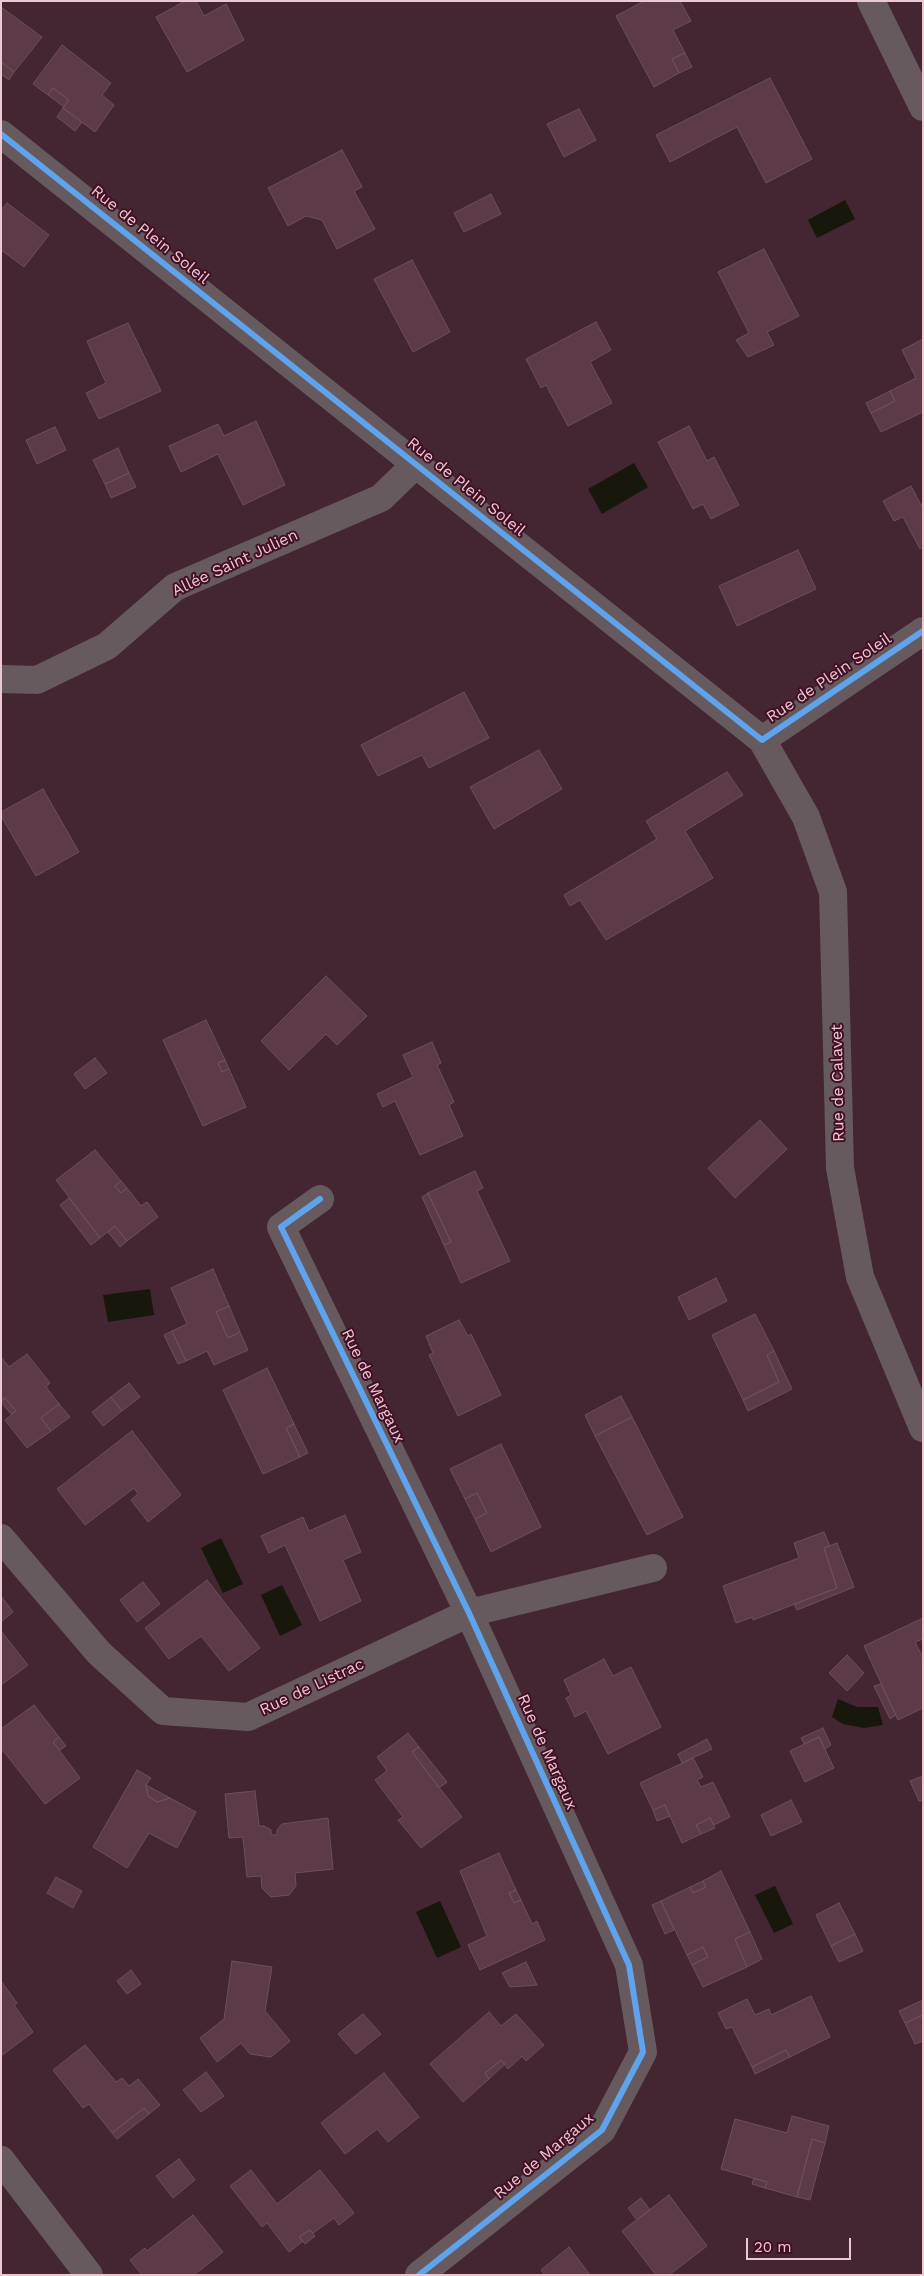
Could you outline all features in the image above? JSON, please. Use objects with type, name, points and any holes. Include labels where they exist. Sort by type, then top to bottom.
[{"type":"street","points":[[871,1],[923,108]]},
{"type":"street","name":"Rue de Plein Soleil","points":[[4,141],[416,464],[762,740],[923,630]]},
{"type":"street","name":"Allée Saint Julien","points":[[1,679],[37,680],[107,646],[175,587],[381,498],[416,464]]},
{"type":"street","name":"Rue de Calavet","points":[[762,740],[806,817],[833,892],[840,1168],[860,1277],[923,1428]]},
{"type":"street","name":"Rue de Margaux","points":[[320,1199],[281,1227],[469,1613],[629,1965],[643,2052],[602,2130],[419,2275]]},
{"type":"street","name":"Rue de Listrac","points":[[1,1538],[98,1654],[163,1711],[248,1717],[469,1613],[653,1568]]},
{"type":"street","points":[[1,2160],[89,2275]]},
{"type":"shaded area","points":[[845,200],[855,219],[817,238],[808,220]]},
{"type":"shaded area","points":[[634,463],[648,487],[602,514],[588,489]]},
{"type":"shaded area","points":[[150,1289],[154,1315],[108,1322],[103,1295]]},
{"type":"shaded area","points":[[221,1538],[243,1584],[223,1593],[201,1548]]},
{"type":"shaded area","points":[[282,1585],[302,1625],[280,1636],[261,1595]]},
{"type":"shaded area","points":[[838,1699],[857,1707],[878,1707],[883,1725],[864,1728],[843,1724],[832,1717]]},
{"type":"shaded area","points":[[775,1886],[793,1924],[774,1933],[755,1895]]},
{"type":"shaded area","points":[[440,1901],[461,1947],[437,1958],[416,1912]]},
{"type":"building","points":[[185,1],[196,1],[204,16],[226,4],[244,40],[187,72],[156,17]]},
{"type":"building","points":[[644,1],[680,1],[691,21],[673,30],[685,53],[672,59],[679,73],[654,87],[616,16]]},
{"type":"building","points":[[1,7],[42,37],[14,72],[1,62]]},
{"type":"building","points":[[62,45],[111,83],[102,95],[114,105],[95,132],[63,108],[69,100],[53,88],[48,95],[33,84]]},
{"type":"building","points":[[685,53],[692,67],[679,73],[672,59]]},
{"type":"building","points":[[1,62],[14,72],[9,80],[1,74]]},
{"type":"building","points":[[770,78],[812,159],[766,183],[737,127],[670,162],[656,135]]},
{"type":"building","points":[[53,88],[69,100],[64,107],[48,95]]},
{"type":"building","points":[[63,108],[82,122],[75,131],[57,117]]},
{"type":"building","points":[[579,109],[596,140],[564,157],[547,124]]},
{"type":"building","points":[[342,150],[362,187],[354,191],[375,229],[337,249],[322,220],[306,216],[288,226],[268,188]]},
{"type":"building","points":[[491,194],[501,214],[464,232],[454,213]]},
{"type":"building","points":[[7,203],[49,235],[24,267],[1,250],[1,210]]},
{"type":"building","points":[[764,249],[799,316],[767,332],[774,345],[748,357],[736,340],[749,333],[718,272]]},
{"type":"building","points":[[412,260],[450,332],[413,352],[374,279]]},
{"type":"building","points":[[596,322],[611,350],[590,362],[612,403],[568,426],[546,385],[541,388],[526,359]]},
{"type":"building","points":[[128,323],[161,391],[99,419],[86,393],[106,383],[87,341]]},
{"type":"building","points":[[923,339],[923,412],[881,432],[871,413],[895,401],[890,391],[916,378],[902,350]]},
{"type":"building","points":[[890,391],[895,401],[871,413],[866,403]]},
{"type":"building","points":[[256,421],[285,485],[243,505],[218,454],[181,472],[169,446],[218,424],[224,436]]},
{"type":"building","points":[[689,426],[707,461],[714,457],[739,505],[711,519],[703,504],[693,509],[658,442]]},
{"type":"building","points":[[55,427],[66,450],[37,464],[26,440]]},
{"type":"building","points":[[118,448],[129,473],[105,484],[93,460]]},
{"type":"building","points":[[129,473],[136,487],[111,498],[105,484]]},
{"type":"building","points":[[911,486],[921,505],[923,504],[923,547],[920,549],[903,517],[894,521],[883,501]]},
{"type":"building","points":[[798,550],[816,589],[737,626],[719,586]]},
{"type":"building","points":[[464,692],[489,738],[429,768],[422,755],[378,776],[361,745]]},
{"type":"building","points":[[539,750],[562,789],[494,829],[470,787]]},
{"type":"building","points":[[727,772],[743,795],[685,831],[713,878],[606,940],[580,900],[570,906],[564,895],[657,839],[646,821]]},
{"type":"building","points":[[43,789],[79,852],[36,876],[1,816],[1,812]]},
{"type":"building","points":[[326,976],[367,1016],[337,1045],[326,1034],[289,1070],[261,1041]]},
{"type":"building","points":[[206,1020],[225,1060],[218,1063],[222,1072],[229,1069],[246,1107],[203,1126],[163,1040]]},
{"type":"building","points":[[432,1042],[441,1063],[437,1065],[454,1102],[449,1105],[463,1136],[420,1155],[395,1101],[383,1107],[377,1094],[413,1077],[403,1055]]},
{"type":"building","points":[[95,1058],[107,1073],[85,1089],[74,1074]]},
{"type":"building","points":[[225,1060],[229,1069],[222,1072],[218,1063]]},
{"type":"building","points":[[760,1120],[787,1149],[735,1198],[708,1168]]},
{"type":"building","points":[[95,1150],[121,1181],[115,1186],[121,1193],[127,1188],[141,1206],[147,1202],[158,1217],[127,1241],[115,1226],[100,1238],[56,1180]]},
{"type":"building","points":[[475,1171],[483,1188],[477,1191],[510,1261],[461,1283],[444,1245],[451,1242],[428,1193]]},
{"type":"building","points":[[121,1181],[127,1188],[121,1193],[115,1186]]},
{"type":"building","points":[[428,1193],[451,1242],[444,1245],[422,1197]]},
{"type":"building","points":[[69,1198],[100,1238],[91,1245],[60,1205]]},
{"type":"building","points":[[115,1226],[127,1241],[120,1247],[108,1232]]},
{"type":"building","points":[[213,1269],[229,1306],[216,1312],[228,1338],[240,1332],[248,1350],[214,1365],[207,1351],[186,1361],[172,1331],[187,1324],[171,1288]]},
{"type":"building","points":[[716,1278],[727,1301],[689,1320],[678,1297]]},
{"type":"building","points":[[229,1306],[240,1332],[228,1338],[216,1312]]},
{"type":"building","points":[[755,1314],[774,1351],[767,1355],[779,1382],[743,1400],[712,1335]]},
{"type":"building","points":[[459,1320],[468,1336],[471,1334],[501,1395],[458,1416],[429,1355],[433,1353],[426,1336]]},
{"type":"building","points":[[172,1331],[186,1361],[178,1364],[164,1335]]},
{"type":"building","points":[[774,1351],[792,1389],[748,1411],[743,1400],[779,1382],[767,1355]]},
{"type":"building","points":[[27,1354],[50,1383],[46,1387],[59,1404],[41,1418],[51,1431],[27,1448],[5,1420],[16,1411],[5,1398],[1,1400],[1,1357],[9,1367]]},
{"type":"building","points":[[267,1368],[294,1424],[286,1428],[300,1457],[263,1474],[223,1390]]},
{"type":"building","points":[[129,1383],[140,1397],[122,1411],[111,1397]]},
{"type":"building","points":[[621,1396],[632,1417],[595,1436],[585,1415]]},
{"type":"building","points":[[111,1397],[122,1411],[103,1426],[92,1412]]},
{"type":"building","points":[[5,1398],[16,1411],[11,1414],[1,1402]]},
{"type":"building","points":[[59,1404],[70,1417],[51,1431],[41,1418]]},
{"type":"building","points":[[632,1417],[683,1517],[647,1535],[595,1436]]},
{"type":"building","points":[[294,1424],[308,1453],[300,1457],[286,1428]]},
{"type":"building","points":[[132,1431],[181,1495],[148,1522],[131,1500],[138,1494],[134,1488],[85,1525],[57,1489]]},
{"type":"building","points":[[501,1444],[541,1527],[491,1552],[475,1519],[487,1513],[477,1493],[465,1499],[450,1469]]},
{"type":"building","points":[[477,1493],[487,1513],[475,1519],[465,1499]]},
{"type":"building","points":[[345,1515],[361,1552],[343,1560],[361,1601],[320,1621],[285,1545],[269,1553],[261,1536],[303,1517],[309,1531]]},
{"type":"building","points":[[824,1532],[830,1546],[824,1548],[837,1588],[753,1620],[753,1617],[736,1623],[723,1586],[799,1558],[794,1543]]},
{"type":"building","points":[[837,1543],[854,1587],[797,1610],[794,1604],[837,1588],[824,1548]]},
{"type":"building","points":[[207,1580],[260,1648],[229,1671],[201,1636],[169,1659],[145,1628]]},
{"type":"building","points":[[143,1582],[160,1604],[137,1622],[120,1600]]},
{"type":"building","points":[[1,1596],[13,1612],[1,1622]]},
{"type":"building","points":[[923,1618],[923,1639],[915,1642],[923,1658],[923,1708],[898,1720],[864,1646]]},
{"type":"building","points":[[1,1631],[28,1665],[1,1685]]},
{"type":"building","points":[[847,1655],[864,1673],[847,1691],[829,1673]]},
{"type":"building","points":[[604,1659],[613,1676],[631,1667],[661,1727],[608,1754],[586,1711],[575,1717],[566,1698],[571,1695],[564,1680]]},
{"type":"building","points":[[881,1684],[896,1715],[890,1719],[874,1686]]},
{"type":"building","points":[[34,1705],[59,1737],[53,1742],[80,1778],[45,1804],[1,1748],[1,1729]]},
{"type":"building","points":[[823,1728],[831,1745],[825,1749],[819,1737],[804,1744],[801,1738]]},
{"type":"building","points":[[408,1733],[419,1747],[412,1752],[462,1817],[421,1848],[398,1820],[403,1817],[375,1780],[387,1771],[377,1757]]},
{"type":"building","points":[[59,1737],[66,1746],[60,1750],[53,1742]]},
{"type":"building","points":[[819,1737],[834,1768],[805,1782],[790,1751]]},
{"type":"building","points":[[707,1739],[712,1749],[682,1763],[678,1754]]},
{"type":"building","points":[[419,1747],[447,1782],[439,1788],[412,1752]]},
{"type":"building","points":[[693,1758],[703,1777],[697,1780],[701,1787],[713,1782],[730,1817],[714,1825],[710,1818],[696,1825],[701,1834],[682,1843],[665,1805],[653,1810],[640,1783]]},
{"type":"building","points":[[137,1770],[151,1778],[146,1785],[148,1796],[157,1802],[170,1798],[196,1812],[177,1848],[149,1833],[127,1868],[93,1847]]},
{"type":"building","points":[[923,1776],[923,1800],[919,1801],[910,1781]]},
{"type":"building","points":[[146,1785],[170,1798],[157,1802],[148,1796]]},
{"type":"building","points":[[255,1791],[259,1826],[264,1826],[271,1830],[271,1835],[277,1835],[277,1830],[282,1824],[328,1818],[333,1869],[295,1873],[296,1886],[289,1895],[271,1897],[262,1888],[261,1876],[247,1877],[243,1837],[229,1838],[225,1794]]},
{"type":"building","points":[[791,1800],[802,1822],[771,1836],[761,1815]]},
{"type":"building","points":[[665,1805],[670,1816],[657,1821],[653,1810]]},
{"type":"building","points":[[710,1818],[715,1828],[701,1834],[696,1825]]},
{"type":"building","points":[[499,1853],[516,1890],[509,1893],[514,1903],[521,1900],[532,1924],[537,1921],[545,1940],[480,1970],[468,1945],[487,1936],[460,1871]]},
{"type":"building","points":[[721,1871],[750,1932],[735,1939],[747,1967],[703,1987],[692,1965],[708,1957],[703,1947],[687,1955],[661,1901],[690,1887],[693,1893],[706,1887],[703,1881]]},
{"type":"building","points":[[56,1877],[82,1891],[73,1908],[47,1893]]},
{"type":"building","points":[[703,1881],[706,1887],[693,1893],[690,1887]]},
{"type":"building","points":[[516,1890],[521,1900],[514,1903],[509,1893]]},
{"type":"building","points":[[661,1901],[674,1930],[665,1934],[652,1905]]},
{"type":"building","points":[[839,1903],[855,1934],[831,1946],[816,1915]]},
{"type":"building","points":[[750,1932],[762,1959],[747,1967],[735,1939]]},
{"type":"building","points":[[855,1934],[863,1951],[839,1962],[831,1946]]},
{"type":"building","points":[[703,1947],[708,1957],[692,1965],[687,1955]]},
{"type":"building","points":[[232,1961],[272,1967],[265,2011],[290,2041],[271,2057],[250,2054],[241,2043],[217,2062],[200,2038],[224,2019]]},
{"type":"building","points":[[526,1962],[537,1985],[510,1987],[502,1973]]},
{"type":"building","points":[[131,1970],[141,1984],[127,1994],[117,1981]]},
{"type":"building","points":[[1,1981],[17,2003],[14,2005],[33,2032],[1,2056]]},
{"type":"building","points":[[811,1996],[830,2037],[790,2057],[786,2050],[752,2067],[732,2027],[726,2029],[718,2013],[747,1999],[755,2015],[769,2009],[771,2015]]},
{"type":"building","points":[[923,2000],[923,2015],[905,2023],[899,2011]]},
{"type":"building","points":[[489,2012],[501,2026],[516,2014],[544,2045],[526,2061],[522,2056],[508,2069],[501,2060],[485,2073],[489,2079],[463,2102],[430,2064]]},
{"type":"building","points":[[363,2014],[381,2034],[356,2054],[338,2034]]},
{"type":"building","points":[[923,2015],[923,2041],[915,2044],[905,2023]]},
{"type":"building","points":[[85,2045],[116,2082],[122,2078],[129,2086],[138,2079],[160,2105],[149,2114],[144,2108],[112,2133],[89,2104],[83,2108],[53,2070]]},
{"type":"building","points":[[786,2050],[790,2057],[755,2074],[752,2067]]},
{"type":"building","points":[[501,2060],[505,2064],[489,2079],[485,2073]]},
{"type":"building","points":[[206,2072],[224,2096],[201,2112],[183,2090]]},
{"type":"building","points":[[384,2073],[419,2117],[388,2142],[377,2129],[345,2154],[321,2123]]},
{"type":"building","points":[[144,2108],[149,2114],[117,2139],[112,2133]]},
{"type":"building","points":[[792,2116],[829,2126],[825,2143],[812,2139],[797,2197],[765,2188],[767,2182],[721,2169],[735,2119],[787,2133]]},
{"type":"building","points":[[812,2139],[825,2143],[810,2200],[797,2197]]},
{"type":"building","points":[[179,2159],[195,2180],[173,2198],[156,2176]]},
{"type":"building","points":[[251,2170],[277,2204],[320,2170],[354,2213],[339,2225],[334,2218],[313,2233],[310,2230],[299,2237],[303,2241],[289,2252],[267,2223],[262,2227],[230,2186]]},
{"type":"building","points":[[754,2178],[767,2182],[765,2188],[752,2184]]},
{"type":"building","points":[[669,2195],[707,2246],[669,2275],[656,2275],[622,2231]]},
{"type":"building","points":[[641,2198],[650,2210],[637,2220],[628,2208]]},
{"type":"building","points":[[193,2215],[223,2252],[194,2275],[142,2275],[130,2260],[145,2248],[147,2251]]},
{"type":"building","points":[[310,2230],[315,2236],[305,2244],[299,2237]]},
{"type":"building","points":[[569,2247],[590,2275],[545,2275],[541,2270]]},
{"type":"cycle path","points":[[1,134],[762,740],[923,631]]},
{"type":"cycle path","points":[[320,1199],[281,1227],[469,1613],[629,1965],[643,2052],[602,2130],[419,2275]]}]
